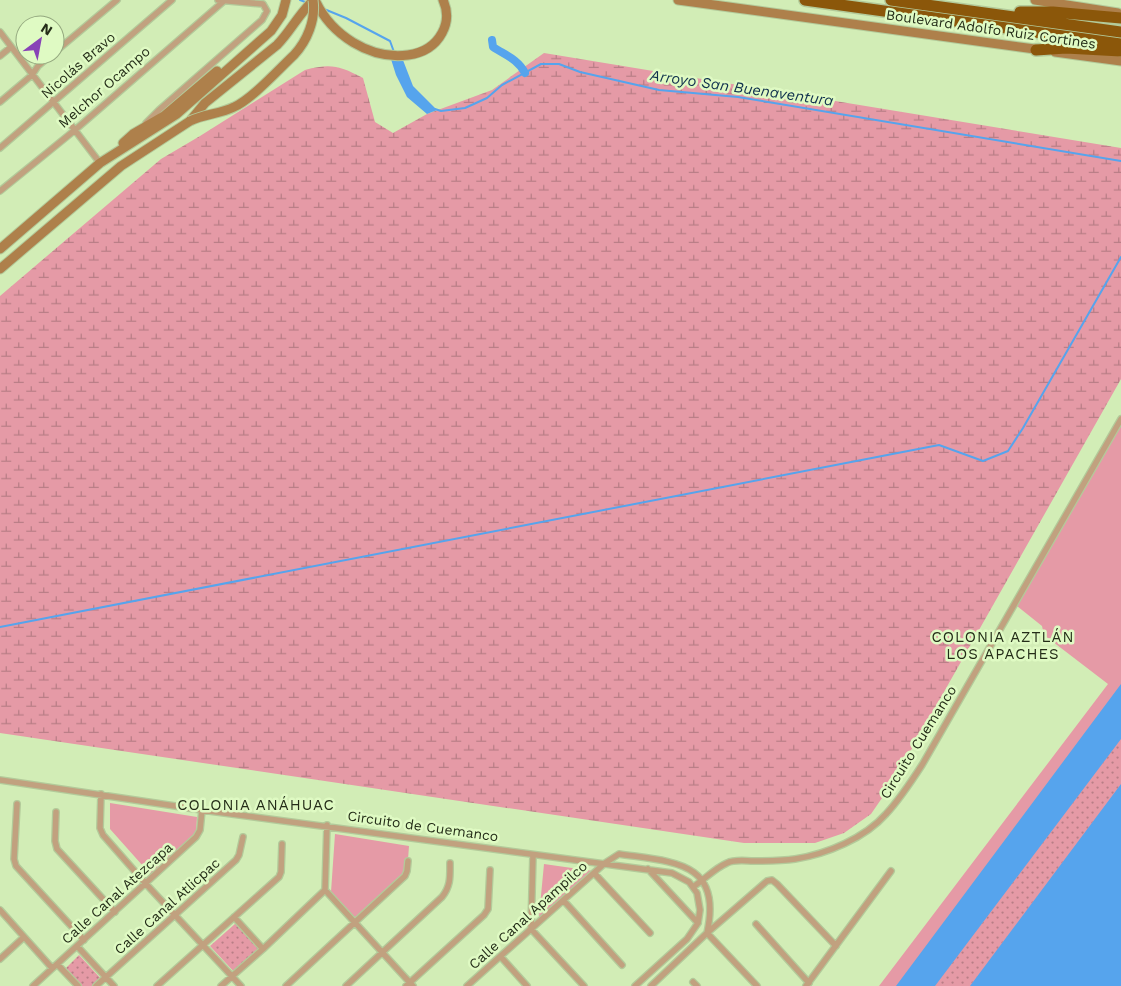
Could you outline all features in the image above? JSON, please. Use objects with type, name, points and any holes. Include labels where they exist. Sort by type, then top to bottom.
[{"type":"highway","points":[[806,0],[1121,44]]},
{"type":"highway","points":[[891,0],[1121,32]]},
{"type":"highway","points":[[981,13],[1052,12],[1121,18]]},
{"type":"highway","points":[[1036,50],[1066,48],[1121,51]]},
{"type":"main road","points":[[314,0],[334,26],[354,43],[379,53],[397,56],[420,52],[430,48],[438,40],[447,20],[443,0]]},
{"type":"main road","points":[[0,269],[121,166],[190,121],[237,106],[301,47],[312,23],[314,0]]},
{"type":"main road","points":[[190,121],[205,103],[277,45],[302,12],[314,0]]},
{"type":"main road","name":"Boulevard Adolfo Ruiz Cortines","points":[[678,0],[1121,61]]},
{"type":"main road","points":[[1035,0],[1066,2],[1121,13]]},
{"type":"main road","points":[[0,249],[130,137],[140,134],[164,116],[265,30],[274,19],[283,2]]},
{"type":"street","points":[[65,44],[117,0]]},
{"type":"street","name":"Nicolás Bravo","points":[[0,148],[172,0]]},
{"type":"street","points":[[140,134],[158,110],[262,20],[267,11],[263,4],[221,0]]},
{"type":"street","name":"Melchor Ocampo","points":[[0,191],[75,130],[221,0]]},
{"type":"street","points":[[0,32],[100,163]]},
{"type":"street","points":[[0,56],[11,47]]},
{"type":"street","points":[[0,102],[32,75],[39,65]]},
{"type":"street","name":"Circuito Cuemanco","points":[[694,887],[722,866],[733,861],[794,859],[820,853],[856,836],[885,816],[922,765],[1121,419]]},
{"type":"street","name":"Circuito de Cuemanco","points":[[0,780],[202,810],[327,825],[533,855],[648,869],[672,873],[689,882],[694,887]]},
{"type":"street","points":[[101,794],[100,828],[103,835],[241,986]]},
{"type":"street","points":[[17,804],[14,859],[16,866],[84,940]]},
{"type":"street","name":"Calle Canal Atezcapa","points":[[33,986],[196,837],[200,830],[202,810]]},
{"type":"street","points":[[56,812],[55,841],[57,848],[115,912]]},
{"type":"street","points":[[327,825],[325,890],[410,985],[484,915],[488,909],[490,870]]},
{"type":"street","name":"Calle Canal Atlicpac","points":[[96,986],[236,860],[243,837]]},
{"type":"street","points":[[157,986],[279,877],[281,872],[282,844]]},
{"type":"street","name":"Circuito de Cuemanco","points":[[605,863],[619,854],[671,862],[690,870],[703,880]]},
{"type":"street","points":[[533,855],[531,928],[584,986]]},
{"type":"street","points":[[286,986],[405,876],[408,861]]},
{"type":"street","points":[[346,986],[448,890],[450,863]]},
{"type":"street","name":"Calle Canal Apampilco","points":[[470,985],[605,863]]},
{"type":"street","points":[[648,869],[698,923]]},
{"type":"street","points":[[756,924],[807,985],[891,870]]},
{"type":"street","points":[[594,873],[650,933]]},
{"type":"street","points":[[703,880],[710,899],[706,933]]},
{"type":"street","points":[[651,986],[706,933],[767,881],[772,880],[836,946]]},
{"type":"street","points":[[635,986],[695,929],[700,910],[694,887]]},
{"type":"street","points":[[221,986],[325,890]]},
{"type":"street","points":[[564,901],[622,965]]},
{"type":"street","points":[[0,910],[24,937],[78,986]]},
{"type":"street","points":[[234,917],[263,949]]},
{"type":"street","points":[[706,933],[757,986]]},
{"type":"street","points":[[0,959],[24,937]]},
{"type":"street","points":[[77,946],[114,986]]},
{"type":"street","points":[[500,957],[527,986]]},
{"type":"green space","points":[[544,53],[1121,148],[1121,379],[893,782],[871,814],[844,833],[815,843],[744,843],[0,733],[0,296],[161,159],[305,70],[329,66],[341,68],[363,78],[375,122],[393,133],[427,114],[492,90]]},
{"type":"green space","points":[[1121,420],[1121,986],[879,986],[1108,684],[1044,635],[1042,626],[1017,606]]},
{"type":"green space","points":[[1121,739],[1121,784],[970,986],[935,986]]},
{"type":"green space","points":[[110,803],[197,817],[196,833],[151,875],[110,829]]},
{"type":"green space","points":[[335,834],[409,846],[407,873],[355,919],[331,892]]},
{"type":"green space","points":[[544,864],[600,872],[538,927]]},
{"type":"green space","points":[[236,923],[262,952],[237,975],[210,946]]},
{"type":"green space","points":[[79,955],[103,981],[98,986],[82,986],[66,968]]},
{"type":"water","points":[[401,55],[413,86],[437,110],[427,114],[407,97],[396,75],[390,56]]},
{"type":"water","points":[[1121,684],[1121,739],[935,986],[896,986]]},
{"type":"water","points":[[1121,784],[1121,986],[970,986]]},
{"type":"waterway","name":"Arroyo San Buenaventura","points":[[300,0],[308,3]]},
{"type":"waterway","name":"Arroyo San Buenaventura","points":[[324,9],[390,41],[394,52]]},
{"type":"waterway","points":[[492,40],[493,47],[515,61],[525,73]]},
{"type":"waterway","name":"Arroyo San Buenaventura","points":[[435,109],[441,111],[465,108],[487,98],[502,85],[541,64],[559,64],[580,72],[659,90],[738,97],[1121,161]]},
{"type":"waterway","points":[[0,627],[939,445],[983,461],[1008,451],[1121,257]]},
{"type":"district","name":"COLONIA AZTLÁN LOS APACHES","points":[[1003,646]]},
{"type":"district","name":"COLONIA ANÁHUAC","points":[[256,805]]}]
